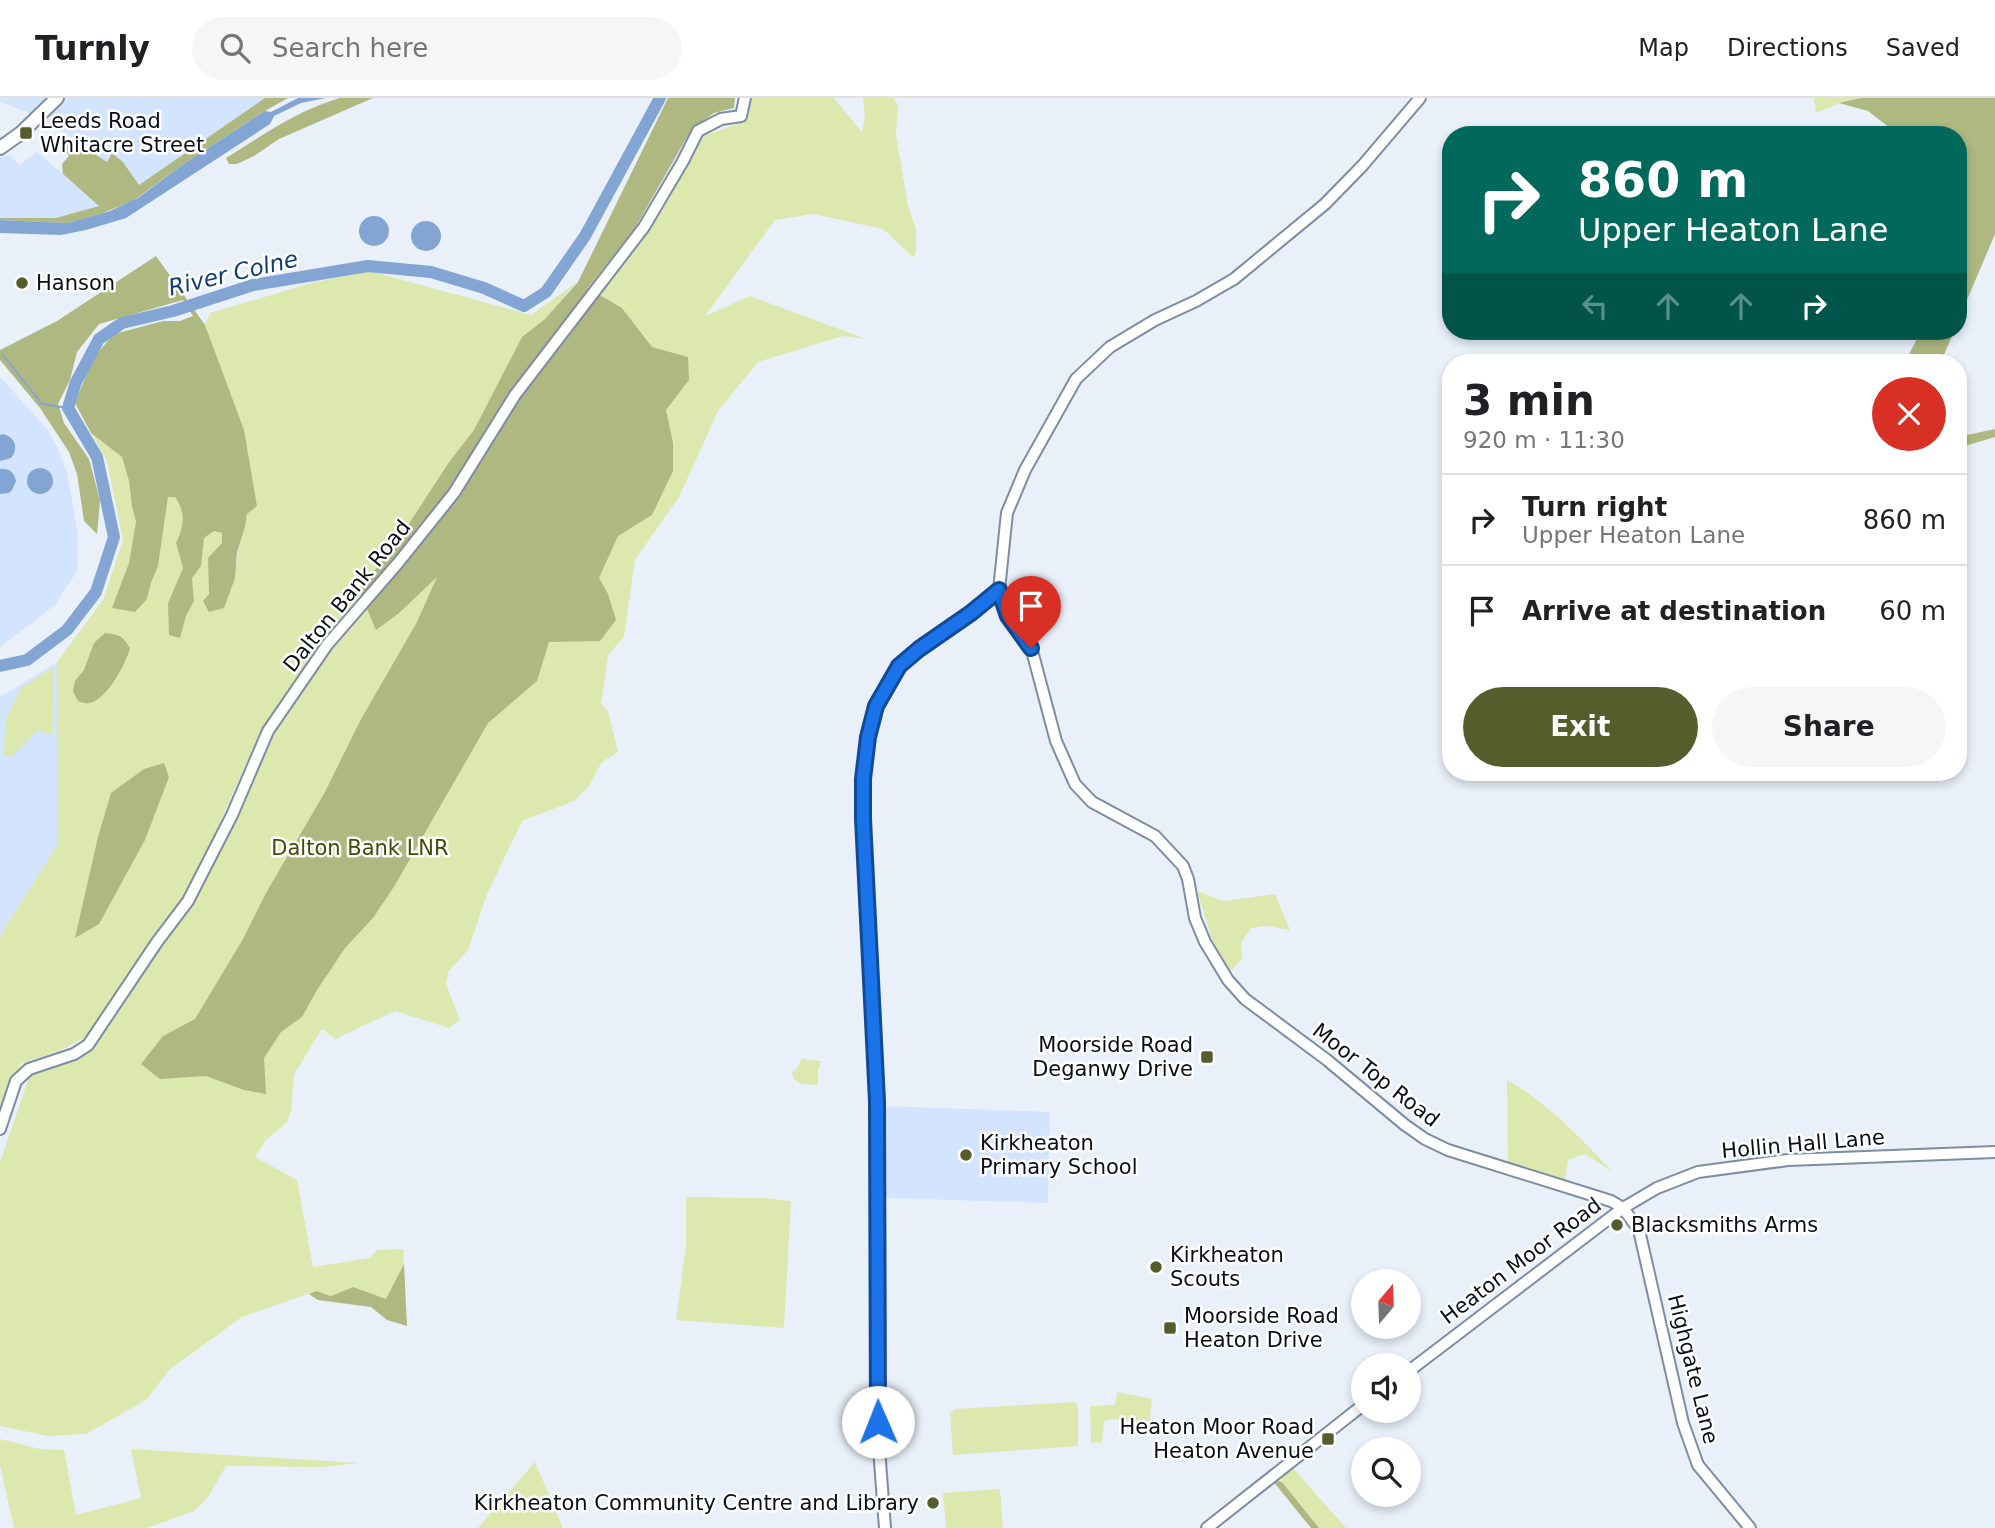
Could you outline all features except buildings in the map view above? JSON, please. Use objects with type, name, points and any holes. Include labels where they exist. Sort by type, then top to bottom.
[{"type":"main road","points":[[0,148],[21,134],[57,98]]},
{"type":"street","name":"Dalton Bank Road","points":[[0,1129],[16,1081],[29,1069],[74,1054],[88,1045],[188,901],[232,815],[268,731],[327,645],[454,493],[515,395],[644,226],[698,131],[721,119],[741,116],[745,98]]},
{"type":"street","points":[[886,1528],[879,1448],[877,1101],[863,779],[868,737],[876,706],[899,666],[999,590],[1007,513],[1025,470],[1076,379],[1110,347],[1234,279],[1325,204],[1363,165],[1420,98]]},
{"type":"street","name":"Moor Top Road","points":[[999,590],[1008,616],[1031,648],[1056,741],[1075,783],[1092,802],[1155,836],[1183,866],[1195,918],[1205,942],[1228,980],[1245,999],[1327,1060],[1425,1139],[1448,1150],[1611,1201],[1623,1208]]},
{"type":"street","name":"Hollin Hall Lane","points":[[1623,1208],[1657,1188],[1698,1172],[1788,1160],[1995,1152]]},
{"type":"street","name":"Heaton Moor Road","points":[[1421,1362],[1623,1208]]},
{"type":"street","name":"Highgate Lane","points":[[1623,1208],[1639,1230],[1683,1423],[1698,1465],[1750,1528]]},
{"type":"street","points":[[1207,1528],[1351,1414]]},
{"type":"shaded area","points":[[0,98],[45,98],[32,114],[0,102]]},
{"type":"shaded area","points":[[62,98],[265,98],[139,185],[123,162],[112,153],[107,162],[47,120]]},
{"type":"shaded area","points":[[37,152],[100,206],[56,218],[0,218],[0,157],[10,155],[19,165]]},
{"type":"shaded area","points":[[0,377],[48,430],[59,451],[67,473],[78,535],[77,571],[55,605],[0,647]]},
{"type":"shaded area","points":[[57,662],[57,847],[0,938],[0,695]]},
{"type":"shaded area","name":"Kirkheaton Primary School","points":[[882,1106],[1050,1112],[1048,1203],[885,1198]]},
{"type":"green space","points":[[265,98],[288,98],[182,165],[133,201],[67,223],[0,220],[56,218],[99,206],[63,174],[62,164],[69,156],[59,141],[81,152],[92,152],[107,162],[112,153],[123,162],[139,185]]},
{"type":"green space","points":[[340,98],[373,98],[279,139],[237,164],[229,164],[226,158],[267,132],[310,109]]},
{"type":"green space","points":[[668,98],[735,98],[734,108],[714,113],[691,130],[635,228],[588,288],[622,308],[652,347],[688,357],[689,380],[666,410],[673,443],[673,471],[652,515],[618,536],[599,578],[608,594],[616,620],[600,641],[549,642],[537,681],[488,723],[395,885],[373,918],[345,948],[302,1017],[281,1032],[264,1058],[266,1094],[244,1090],[206,1076],[160,1079],[141,1064],[163,1036],[195,1019],[325,792],[360,721],[417,622],[437,577],[399,613],[376,630],[359,590],[397,542],[449,462],[474,430],[522,337],[545,319],[578,282]]},
{"type":"green space","name":"Dalton Bank LNR","points":[[750,98],[834,98],[862,132],[865,116],[863,98],[894,98],[898,107],[896,135],[908,206],[916,229],[916,253],[913,257],[883,229],[813,214],[775,220],[705,316],[750,296],[866,339],[843,336],[758,362],[718,411],[679,497],[635,560],[624,637],[608,655],[601,704],[608,711],[618,752],[602,762],[588,787],[574,801],[522,821],[487,894],[468,950],[448,972],[446,984],[460,1020],[449,1028],[395,1011],[335,1039],[322,1029],[294,1074],[291,1112],[287,1122],[265,1141],[255,1157],[297,1180],[313,1267],[370,1258],[377,1250],[403,1249],[404,1264],[386,1300],[353,1287],[331,1296],[316,1291],[242,1317],[170,1369],[146,1400],[86,1434],[48,1436],[0,1426],[0,1162],[29,1077],[89,1051],[111,1021],[199,892],[225,842],[274,731],[306,675],[377,596],[632,344],[688,357],[652,347],[622,308],[598,294],[649,230],[703,136],[743,122]]},
{"type":"green space","points":[[1814,98],[1861,98],[1839,103],[1816,113]]},
{"type":"green space","points":[[1861,98],[1995,98],[1995,234],[1967,300],[1967,126],[1888,126],[1868,111],[1839,103]]},
{"type":"green space","points":[[156,256],[205,325],[244,430],[257,506],[247,514],[237,552],[235,578],[224,608],[209,612],[203,601],[209,594],[208,558],[222,543],[222,533],[214,531],[204,538],[201,566],[192,578],[194,601],[186,616],[180,638],[169,635],[168,603],[183,568],[176,543],[183,520],[179,503],[175,497],[168,497],[158,566],[147,599],[135,612],[112,608],[129,563],[136,521],[129,481],[122,457],[91,433],[75,403],[93,358],[114,334],[193,316],[183,300],[99,324],[77,352],[70,380],[58,404],[64,423],[89,459],[100,500],[97,534],[84,521],[77,474],[69,452],[40,408],[0,360],[0,350],[57,321]]},
{"type":"green space","points":[[370,271],[531,315],[577,282],[545,319],[522,337],[474,430],[449,462],[397,542],[359,590],[361,595],[320,644],[262,728],[183,899],[151,938],[86,1037],[59,1051],[22,1063],[10,1081],[0,1110],[0,938],[57,846],[57,662],[103,600],[123,540],[107,461],[91,433],[122,457],[136,520],[129,563],[113,608],[147,599],[158,566],[168,497],[175,497],[179,503],[183,520],[176,543],[183,568],[168,603],[179,638],[194,601],[192,578],[202,553],[204,538],[214,531],[222,533],[222,543],[208,558],[209,594],[237,563],[247,513],[219,366],[205,325],[210,313],[311,283]]},
{"type":"green space","points":[[1916,340],[1950,340],[1944,354],[1909,354]]},
{"type":"green space","points":[[1995,429],[1995,437],[1967,445],[1967,435]]},
{"type":"green space","points":[[105,633],[123,638],[130,648],[128,655],[120,672],[102,696],[89,703],[78,701],[73,691],[75,681],[84,670],[94,643]]},
{"type":"green space","points":[[54,667],[53,735],[37,730],[13,756],[3,756],[6,719],[21,688]]},
{"type":"green space","points":[[164,763],[169,777],[145,840],[99,924],[75,938],[111,793],[144,769]]},
{"type":"green space","points":[[1197,891],[1223,901],[1275,894],[1290,930],[1267,926],[1251,928],[1241,943],[1242,959],[1229,972],[1212,939]]},
{"type":"green space","points":[[802,1058],[821,1061],[818,1085],[800,1084],[793,1078],[792,1072]]},
{"type":"green space","points":[[1507,1080],[1550,1110],[1612,1171],[1584,1154],[1568,1160],[1565,1180],[1508,1165]]},
{"type":"green space","points":[[686,1197],[791,1201],[784,1328],[676,1320],[686,1246]]},
{"type":"green space","points":[[404,1264],[407,1326],[387,1320],[371,1307],[318,1300],[309,1294],[316,1291],[331,1296],[353,1287],[386,1299]]},
{"type":"green space","points":[[1117,1392],[1152,1399],[1149,1428],[1121,1420],[1104,1421],[1102,1442],[1091,1443],[1090,1406],[1115,1405]]},
{"type":"green space","points":[[1075,1402],[1078,1407],[1078,1446],[953,1455],[950,1413],[955,1409]]},
{"type":"green space","points":[[0,1439],[40,1449],[64,1450],[76,1515],[141,1498],[131,1449],[360,1463],[321,1467],[226,1466],[208,1497],[194,1511],[147,1528],[14,1528],[0,1465]]},
{"type":"green space","points":[[535,1462],[563,1528],[478,1528]]},
{"type":"green space","points":[[1292,1467],[1346,1528],[1319,1528],[1282,1482],[1272,1480]]},
{"type":"green space","points":[[1272,1480],[1282,1482],[1319,1528],[1311,1528]]},
{"type":"green space","points":[[1000,1489],[1003,1528],[946,1528],[943,1493]]},
{"type":"water","points":[[298,98],[326,98],[301,103],[274,116],[270,124],[126,218],[61,235],[0,233],[0,220],[67,223],[110,211],[138,198],[182,165],[265,111],[271,112]]},
{"type":"water","points":[[374,216],[385,220],[389,231],[385,242],[374,246],[363,242],[359,231],[363,220]]},
{"type":"water","points":[[426,221],[437,225],[441,236],[437,247],[426,251],[415,247],[411,236],[415,225]]},
{"type":"water","points":[[0,435],[13,440],[15,450],[11,458],[0,461]]},
{"type":"water","points":[[40,468],[49,472],[53,481],[49,490],[40,494],[31,490],[27,481],[31,472]]},
{"type":"water","points":[[0,469],[8,470],[15,478],[9,493],[0,494]]},
{"type":"waterway","name":"River Colne","points":[[0,666],[27,660],[67,630],[96,592],[114,537],[97,457],[68,408],[76,382],[99,339],[122,323],[173,311],[253,285],[368,266],[431,272],[484,288],[524,306],[546,292],[585,236],[660,98]]},
{"type":"waterway","points":[[2,354],[42,404],[68,408]]},
{"type":"place","name":"Leeds Road Whitacre Street","points":[[26,133]]},
{"type":"place","name":"Hanson","points":[[22,283]]},
{"type":"place","name":"Moorside Road Deganwy Drive","points":[[1207,1057]]},
{"type":"place","name":"Kirkheaton Primary School","points":[[966,1155]]},
{"type":"place","name":"Blacksmiths Arms","points":[[1617,1225]]},
{"type":"place","name":"Kirkheaton Scouts","points":[[1156,1267]]},
{"type":"place","name":"Moorside Road Heaton Drive","points":[[1170,1328]]},
{"type":"place","name":"Heaton Moor Road Heaton Avenue","points":[[1328,1439]]},
{"type":"place","name":"Kirkheaton Community Centre and Library","points":[[933,1503]]},
{"type":"route","points":[[878,1422],[877,1101],[863,819],[863,779],[868,737],[876,706],[899,666],[999,590],[1008,616],[1031,648]]}]
